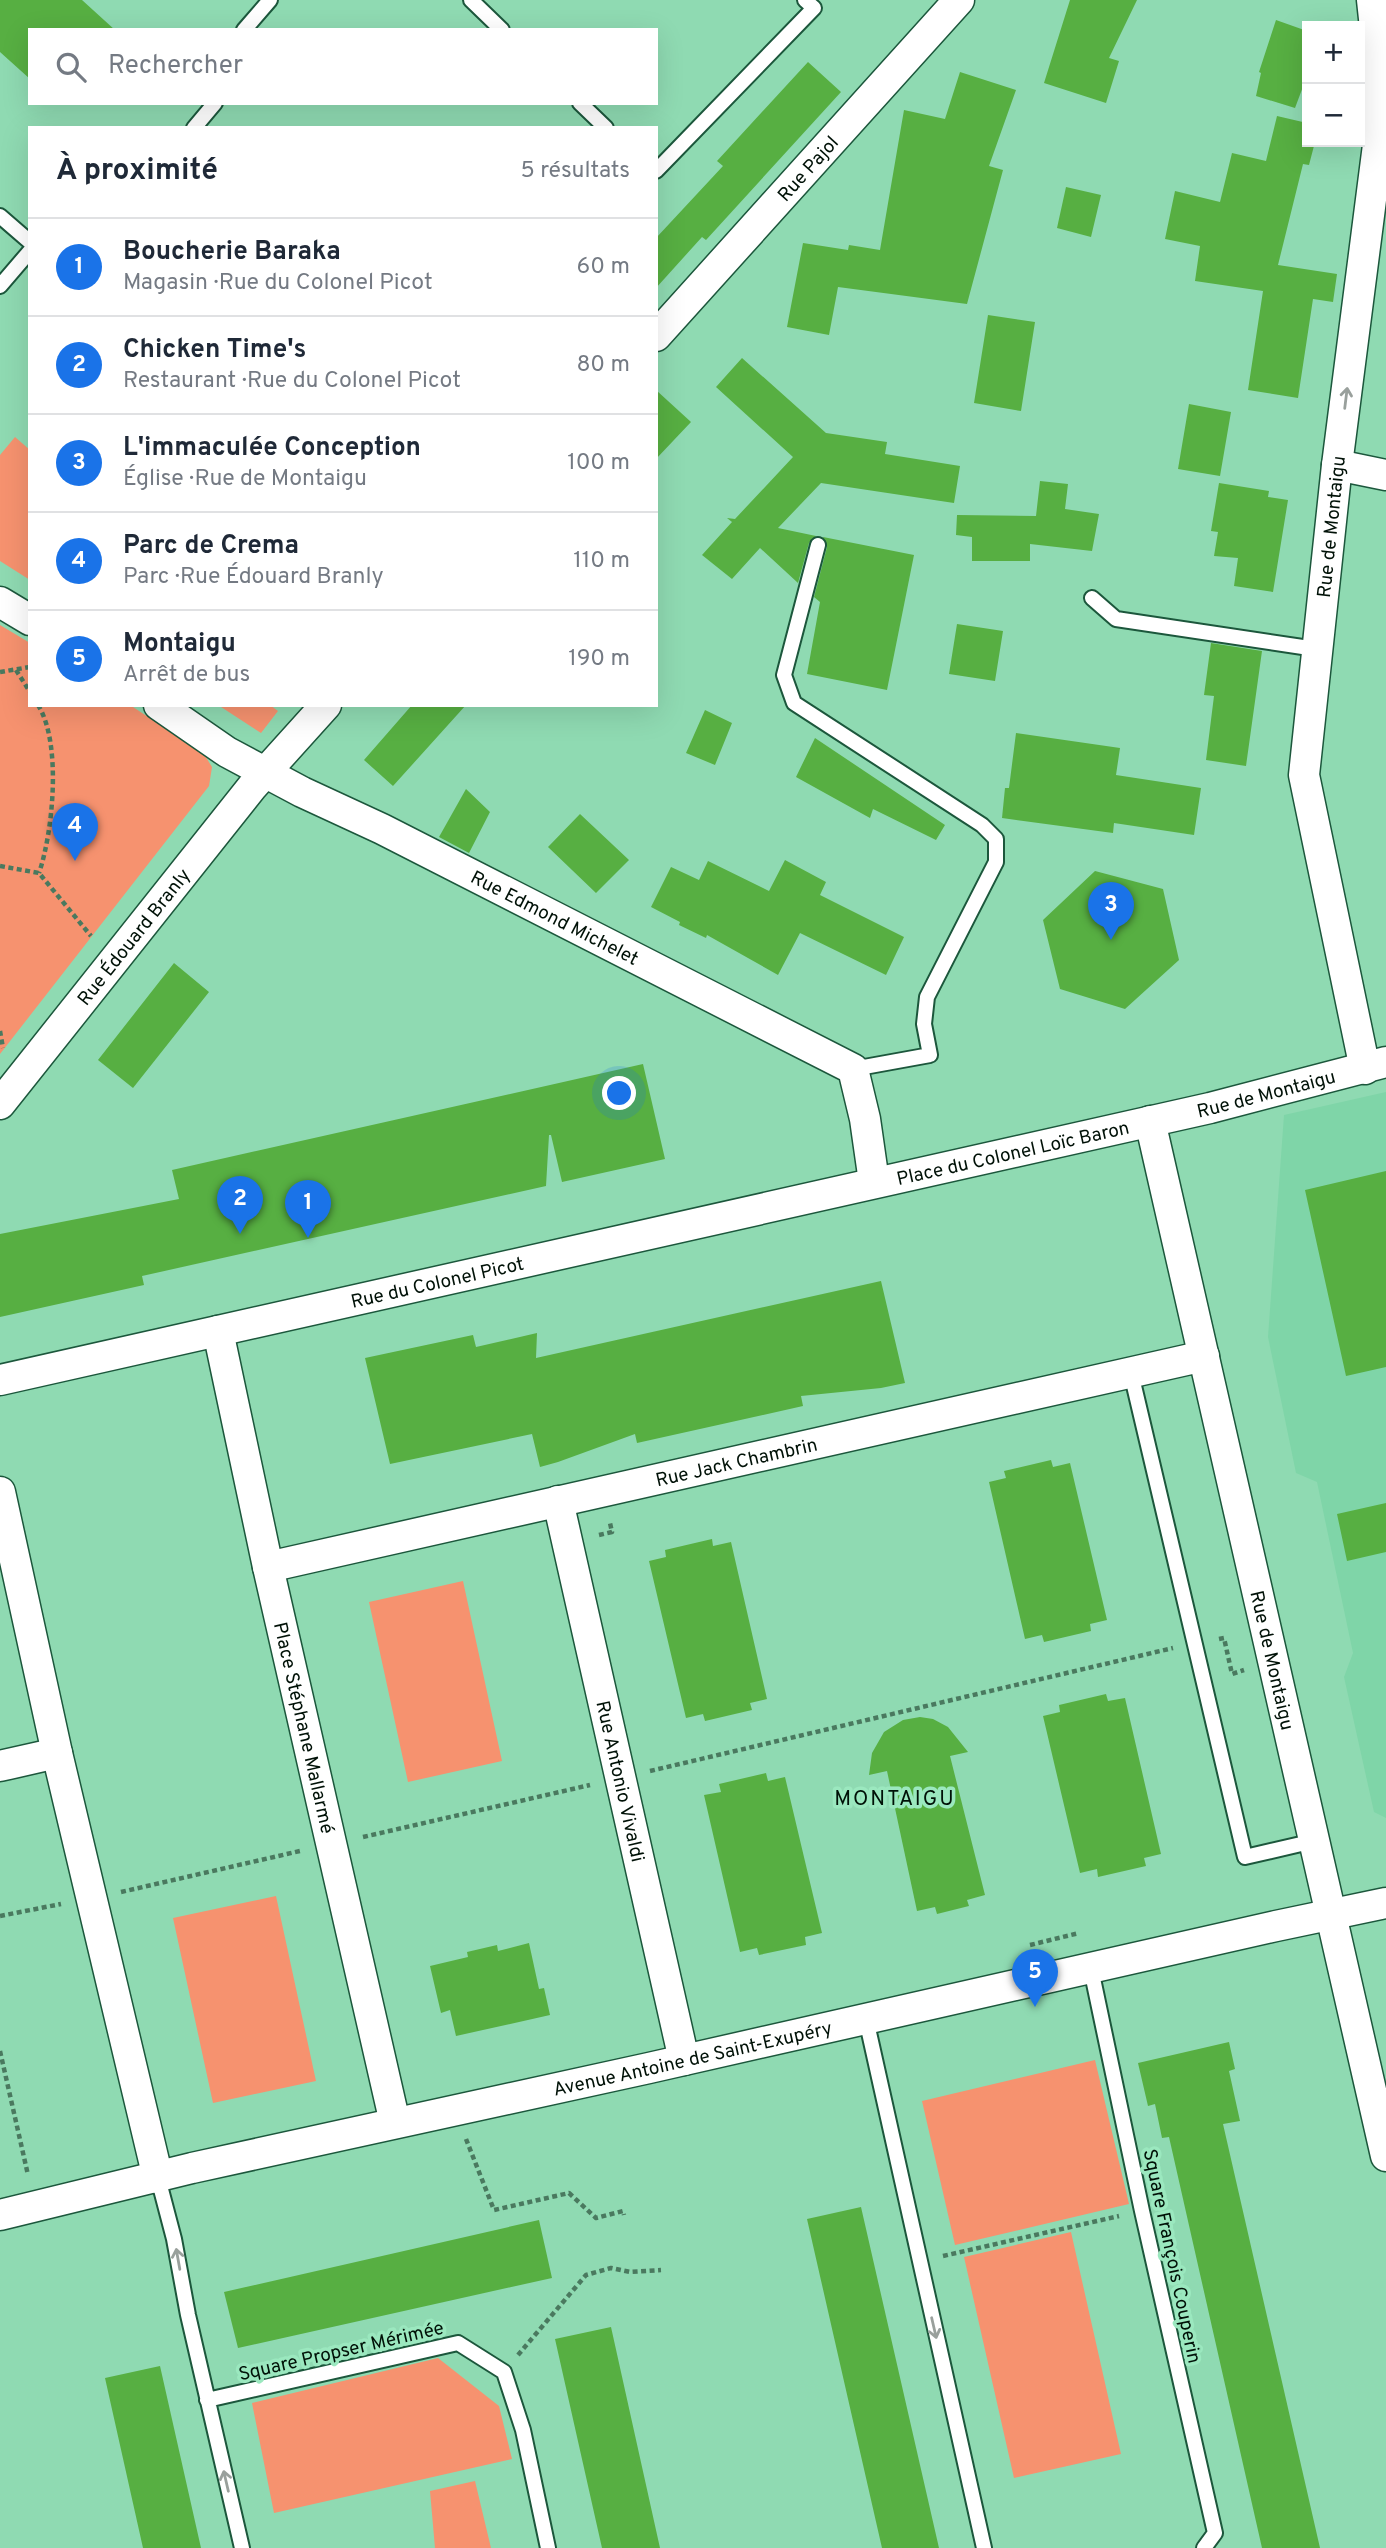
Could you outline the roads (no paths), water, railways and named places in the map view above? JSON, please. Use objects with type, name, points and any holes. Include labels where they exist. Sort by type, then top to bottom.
[{"type":"street","name":"Rue Pajol","points":[[658,334],[959,0]]},
{"type":"street","name":"Rue de Montaigu","points":[[1372,0],[1378,56],[1378,145],[1337,466],[1304,775],[1375,1065],[1150,1121],[1386,2156]]},
{"type":"street","points":[[1337,466],[1386,475]]},
{"type":"street","points":[[0,602],[28,620]]},
{"type":"street","name":"Rue Edmond Michelet","points":[[162,707],[227,752],[302,792],[382,829],[853,1069]]},
{"type":"street","points":[[266,772],[324,707]]},
{"type":"street","name":"Rue Édouard Branly","points":[[1,1099],[266,772]]},
{"type":"street","points":[[853,1069],[865,1119],[874,1182]]},
{"type":"street","name":"Place du Colonel Loïc Baron","points":[[874,1182],[1150,1121]]},
{"type":"street","name":"Rue du Colonel Picot","points":[[0,1380],[874,1182]]},
{"type":"street","name":"Place Stéphane Mallarmé","points":[[218,1331],[268,1567],[395,2123]]},
{"type":"street","name":"Rue Jack Chambrin","points":[[268,1567],[1203,1356]]},
{"type":"street","points":[[0,1492],[57,1752],[158,2178]]},
{"type":"street","name":"Rue Antonio Vivaldi","points":[[558,1501],[684,2060]]},
{"type":"street","points":[[0,1766],[57,1752]]},
{"type":"street","name":"Avenue Antoine de Saint-Exupéry","points":[[0,2215],[395,2123],[1091,1969],[1331,1913],[1386,1903]]},
{"type":"lane","points":[[246,28],[270,0]]},
{"type":"lane","points":[[471,0],[500,28]]},
{"type":"lane","points":[[658,169],[814,8],[805,0]]},
{"type":"lane","points":[[196,126],[213,105]]},
{"type":"lane","points":[[582,105],[604,126]]},
{"type":"lane","points":[[0,216],[28,240]]},
{"type":"lane","points":[[0,286],[28,253]]},
{"type":"lane","points":[[818,545],[784,675],[794,703],[982,825],[996,839],[996,862],[927,998],[924,1024],[930,1055],[853,1069]]},
{"type":"lane","points":[[1092,598],[1116,619],[1316,649]]},
{"type":"lane","points":[[1131,1373],[1245,1857],[1314,1841]]},
{"type":"lane","name":"Square François Couperin","points":[[1091,1969],[1142,2211],[1215,2533],[1203,2548]]},
{"type":"lane","points":[[866,2019],[984,2548]]},
{"type":"lane","points":[[158,2178],[242,2548]]},
{"type":"lane","name":"Square Propser Mérimée","points":[[208,2400],[458,2343],[504,2372],[523,2430],[548,2548]]},
{"type":"place","name":"Parc de Crema","points":[[75,861]]},
{"type":"place","name":"L'immaculée Conception","points":[[1111,940]]},
{"type":"place","name":"Chicken Time's","points":[[240,1234]]},
{"type":"place","name":"Boucherie Baraka","points":[[308,1238]]},
{"type":"place","name":"Montaigu","points":[[1035,2007]]},
{"type":"district","name":"MONTAIGU","points":[[895,1798]]}]
